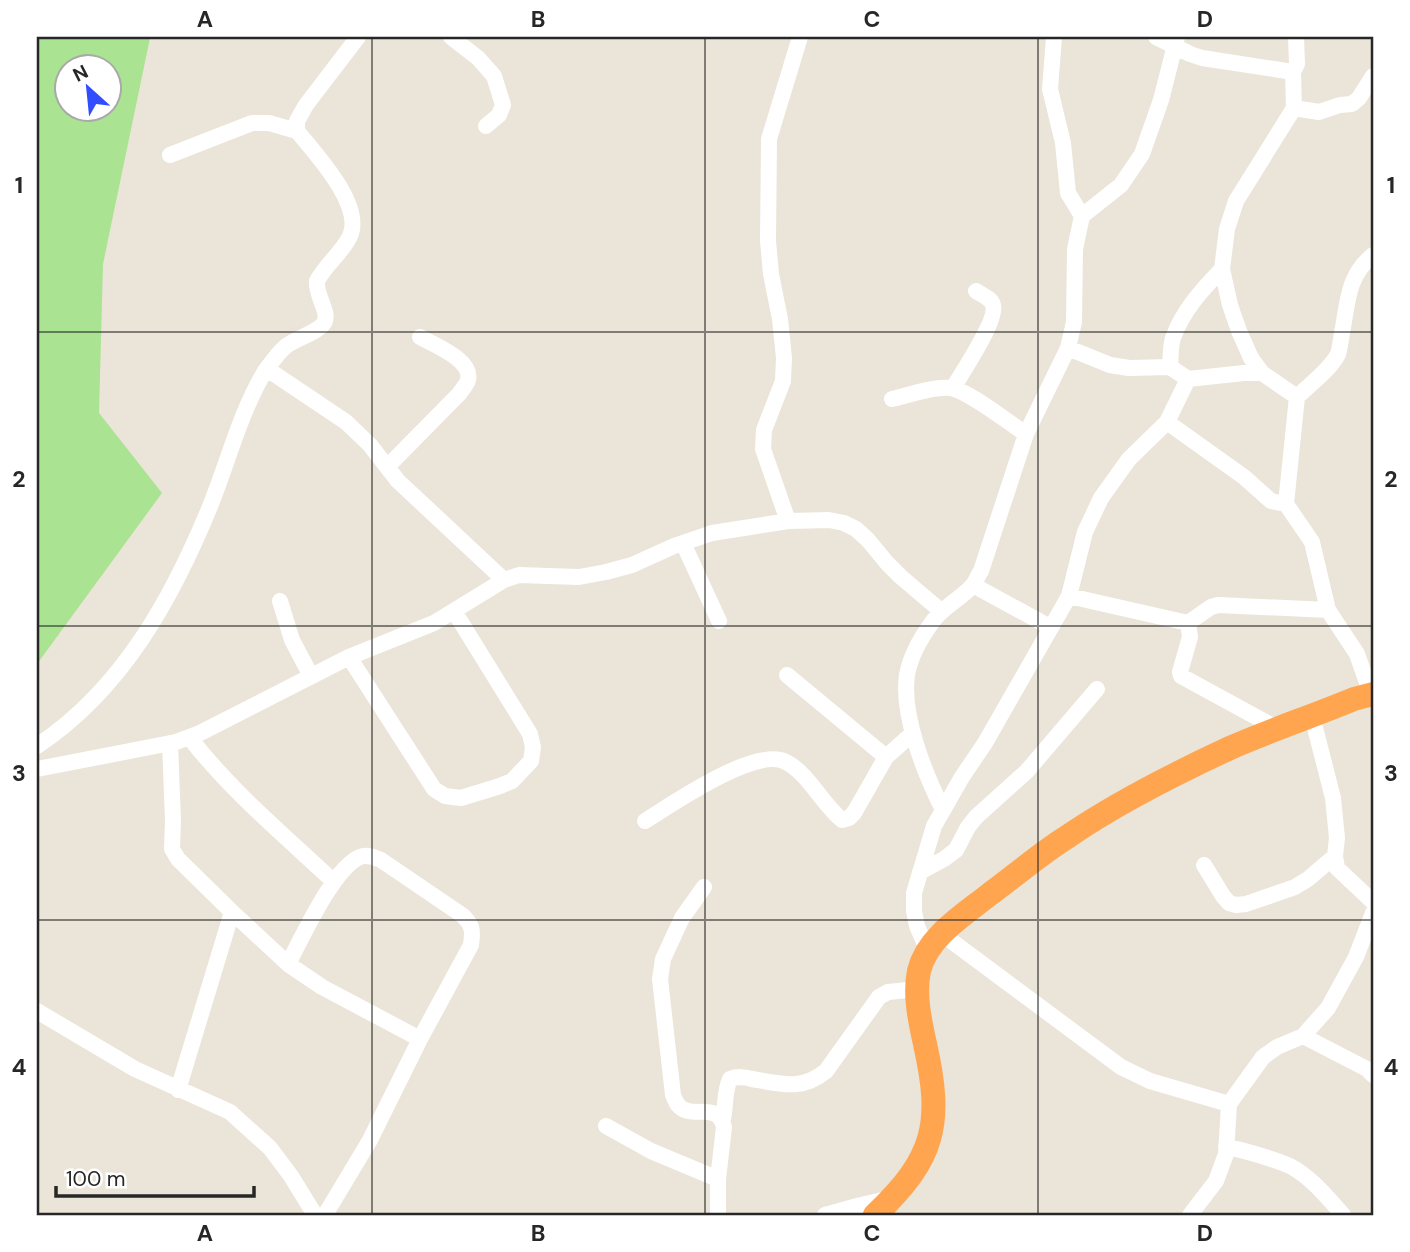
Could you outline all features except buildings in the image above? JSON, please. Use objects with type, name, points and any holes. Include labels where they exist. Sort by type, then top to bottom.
[{"type":"highway","points":[[875,1215],[893,1198],[922,1160],[932,1131],[933,1090],[918,1008],[918,989],[919,970],[934,943],[964,915],[1043,853],[1093,820],[1165,780],[1231,748],[1372,694]]},
{"type":"street","points":[[297,131],[297,121],[306,105],[358,37]]},
{"type":"street","points":[[451,37],[486,65],[498,86],[503,105],[499,116],[486,126]]},
{"type":"street","points":[[788,521],[763,449],[764,430],[783,381],[784,358],[768,241],[769,139],[800,37]]},
{"type":"street","points":[[1054,37],[1050,89],[1063,143],[1068,193],[1082,216]]},
{"type":"street","points":[[1156,37],[1176,42],[1190,54],[1202,58],[1293,72]]},
{"type":"street","points":[[1296,37],[1294,108],[1236,201],[1227,229],[1222,269],[1230,305],[1251,358],[1262,373],[1297,397]]},
{"type":"street","points":[[943,810],[913,733],[906,695],[911,660],[931,623],[941,611],[974,584],[981,570],[1026,434],[1068,348],[1074,322],[1075,250],[1082,216],[1121,185],[1142,154],[1161,100],[1176,42]]},
{"type":"street","points":[[1294,108],[1318,112],[1352,104],[1373,76]]},
{"type":"street","points":[[37,746],[72,720],[97,696],[143,638],[165,602],[211,505],[242,416],[267,369],[285,347],[323,325],[326,317],[316,286],[317,281],[352,232],[350,211],[337,180],[297,131],[270,123],[252,123],[170,155]]},
{"type":"street","points":[[1372,694],[1357,654],[1328,610],[1312,542],[1286,504],[1297,397],[1338,354],[1349,292],[1356,273],[1373,255]]},
{"type":"street","points":[[1170,367],[1172,341],[1184,314],[1198,294],[1222,269]]},
{"type":"street","points":[[953,388],[994,315],[991,300],[976,291]]},
{"type":"street","points":[[387,467],[459,394],[468,381],[464,364],[420,337]]},
{"type":"street","points":[[1068,348],[1110,365],[1129,368],[1170,367],[1188,379],[1262,373]]},
{"type":"street","points":[[267,369],[346,422],[370,445],[398,481],[504,580]]},
{"type":"street","points":[[1188,379],[1167,422],[1129,459],[1101,498],[1085,532],[1069,596],[934,826],[914,893],[914,911],[918,926],[934,943],[1121,1067],[1150,1081],[1229,1104]]},
{"type":"street","points":[[892,399],[935,389],[953,388],[1026,434]]},
{"type":"street","points":[[1167,422],[1244,477],[1271,500],[1286,504]]},
{"type":"street","points":[[37,769],[189,737],[349,657],[434,623],[504,580],[519,575],[579,577],[606,572],[632,565],[712,533],[788,521],[829,520],[844,523],[856,529],[901,577],[941,611]]},
{"type":"street","points":[[683,543],[719,621]]},
{"type":"street","points":[[974,584],[1050,628]]},
{"type":"street","points":[[1069,596],[1188,623],[1211,607],[1219,605],[1328,610]]},
{"type":"street","points":[[280,601],[292,640],[310,676]]},
{"type":"street","points":[[349,657],[434,789],[445,796],[461,798],[512,781],[531,761],[533,747],[530,734],[454,611]]},
{"type":"street","points":[[1188,623],[1190,637],[1181,676],[1278,729]]},
{"type":"street","points":[[787,675],[886,757]]},
{"type":"street","points":[[920,872],[956,850],[976,817],[1027,771],[1097,689]]},
{"type":"street","points":[[1312,716],[1334,798],[1336,864],[1340,872],[1373,902]]},
{"type":"street","points":[[645,821],[738,767],[774,758],[785,761],[798,771],[842,820],[849,818],[886,757],[913,733]]},
{"type":"street","points":[[189,737],[242,797],[333,881]]},
{"type":"street","points":[[170,743],[173,853],[288,964],[322,987],[420,1039]]},
{"type":"street","points":[[288,964],[333,881],[362,856],[381,860],[470,922],[471,945],[370,1140],[325,1215]]},
{"type":"street","points":[[1204,865],[1223,896],[1229,903],[1236,905],[1296,887],[1335,856]]},
{"type":"street","points":[[704,887],[682,918],[668,946],[660,979],[673,1095],[685,1111],[717,1114],[723,1119]]},
{"type":"street","points":[[178,1090],[232,912]]},
{"type":"street","points":[[1190,1215],[1216,1181],[1226,1154],[1229,1104],[1263,1057],[1277,1047],[1303,1036],[1328,1008],[1356,957],[1373,913]]},
{"type":"street","points":[[718,1215],[718,1179],[725,1096],[730,1079],[743,1077],[798,1085],[818,1077],[826,1071],[879,997],[888,992],[918,989]]},
{"type":"street","points":[[37,1011],[135,1069],[230,1112],[270,1148],[315,1215]]},
{"type":"street","points":[[1303,1036],[1367,1069],[1373,1075]]},
{"type":"street","points":[[606,1126],[651,1151],[718,1179]]},
{"type":"street","points":[[1226,1146],[1292,1167],[1314,1183],[1343,1215]]},
{"type":"street","points":[[825,1215],[893,1198]]},
{"type":"green space","points":[[37,37],[150,38],[103,264],[99,413],[162,493],[37,664]]}]
